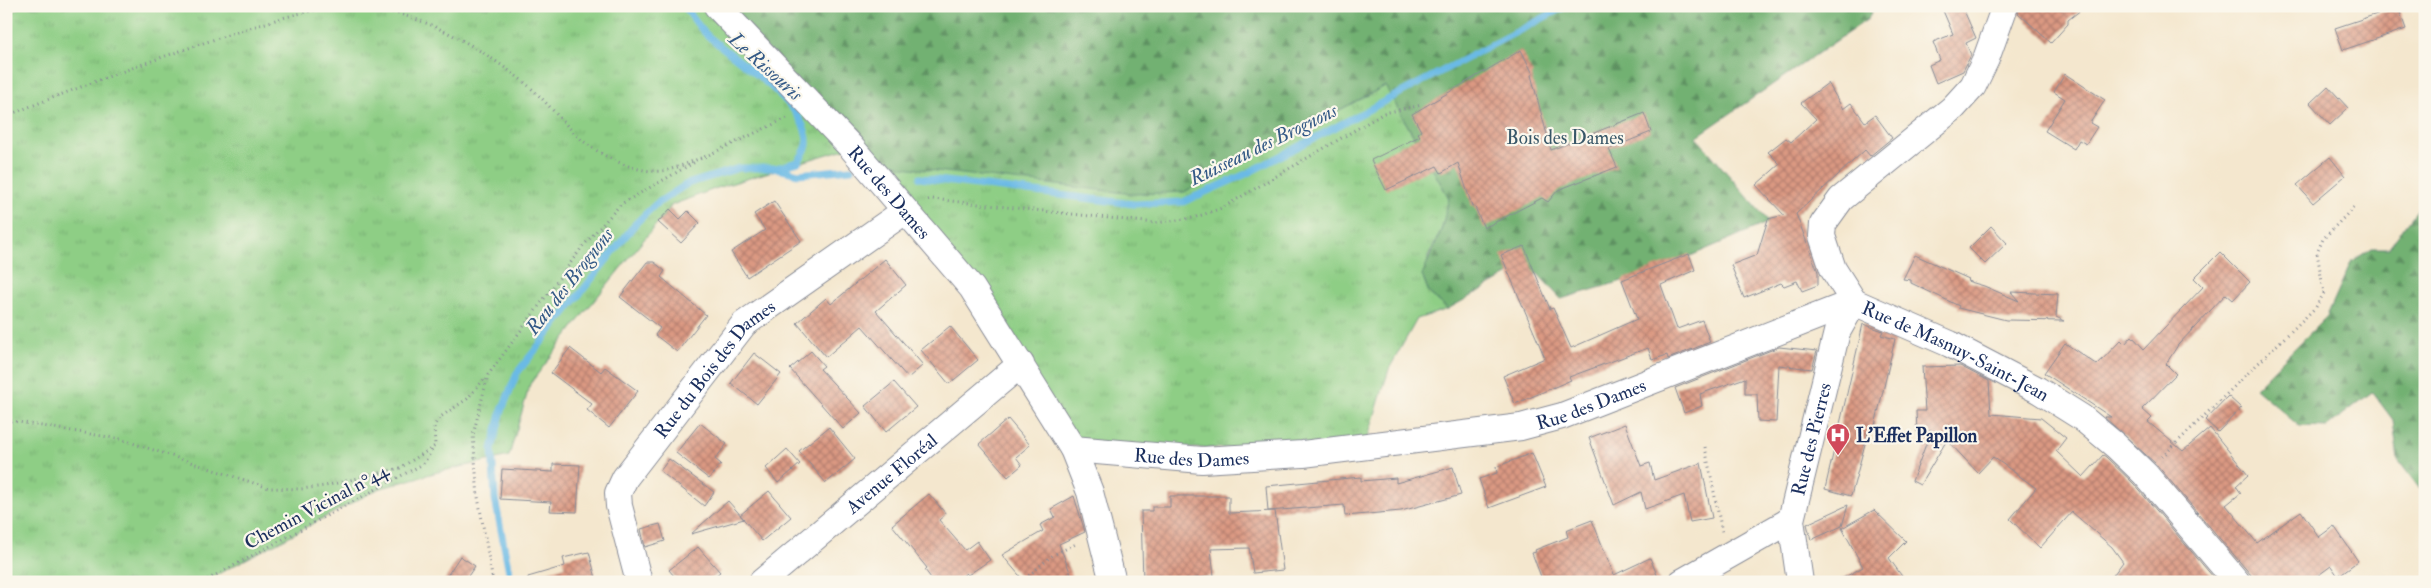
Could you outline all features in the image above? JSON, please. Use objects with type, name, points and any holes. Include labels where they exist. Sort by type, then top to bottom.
[{"type":"street","name":"Rue des Dames","points":[[718,6],[851,147],[972,288],[1073,449],[1202,460],[1303,454],[1521,427],[1562,416],[1854,302]]},
{"type":"street","name":"Rue de Masnuy-Saint-Jean","points":[[2005,6],[1986,59],[1973,86],[1953,108],[1841,199],[1823,224],[1822,236],[1833,269],[1854,302],[1950,344],[2038,390],[2081,418],[2146,474],[2237,582]]},
{"type":"street","name":"Rue du Bois des Dames","points":[[639,582],[619,506],[618,493],[625,478],[744,324],[905,211]]},
{"type":"street","name":"Rue des Pierres","points":[[1800,582],[1791,520],[1836,332],[1854,302]]},
{"type":"street","name":"Avenue Floréal","points":[[762,582],[1021,364]]},
{"type":"street","points":[[1073,449],[1090,492],[1113,582]]},
{"type":"street","points":[[1682,582],[1791,520]]},
{"type":"path","points":[[6,116],[115,74],[280,19],[337,8],[368,8],[401,15],[467,41],[521,79],[584,141],[610,157],[631,166],[650,170],[668,170],[701,158],[783,120]]},
{"type":"path","points":[[905,211],[932,199],[1155,223],[1193,218],[1222,208],[1384,113],[1422,104]]},
{"type":"path","points":[[6,420],[120,438],[269,488],[301,489],[325,486],[400,468],[435,446],[434,426],[439,418],[467,398],[488,375],[577,254],[621,204],[701,158]]},
{"type":"path","points":[[2146,474],[2316,307],[2324,293],[2318,253],[2323,239],[2354,207]]},
{"type":"path","points":[[488,375],[473,435],[478,497],[493,582]]},
{"type":"path","name":"Chemin Vicinal n°44","points":[[203,582],[423,464],[435,446]]},
{"type":"path","points":[[1705,446],[1728,556]]},
{"type":"path","points":[[1021,582],[1053,555],[1102,534]]},
{"type":"green space","points":[[21,6],[717,6],[1184,192],[1385,86],[1449,198],[1442,228],[1428,257],[1429,293],[1448,309],[1417,319],[1389,369],[1365,447],[1073,449],[998,327],[851,147],[717,188],[672,205],[585,312],[530,384],[509,456],[434,473],[378,489],[203,582],[6,582],[6,17]]},
{"type":"green space","name":"Bois des Dames","points":[[717,6],[1874,6],[1868,19],[1696,137],[1769,222],[1656,271],[1561,299],[1538,274],[1515,271],[1448,309],[1429,293],[1422,275],[1442,228],[1449,198],[1385,86],[1184,192],[1134,194],[903,167],[851,147]]},
{"type":"green space","points":[[2425,199],[2425,496],[2398,460],[2393,420],[2372,392],[2327,427],[2299,426],[2255,388],[2327,316],[2351,262],[2372,248],[2389,248]]},
{"type":"building","points":[[1941,6],[1962,6],[1976,38],[1966,43],[1971,55],[1963,71],[1936,83],[1929,65],[1940,60],[1933,42],[1953,34]]},
{"type":"building","points":[[2020,6],[2086,6],[2068,20],[2068,24],[2051,43],[2018,13]]},
{"type":"building","points":[[2398,7],[2406,29],[2343,50],[2335,28]]},
{"type":"building","points":[[1521,50],[1533,74],[1531,75],[1551,150],[1644,113],[1651,132],[1609,149],[1617,167],[1558,190],[1548,202],[1542,198],[1484,228],[1474,205],[1472,206],[1458,163],[1441,173],[1437,166],[1386,190],[1371,160],[1420,136],[1418,133],[1421,131],[1412,114]]},
{"type":"building","points":[[2065,74],[2105,100],[2090,123],[2097,127],[2086,144],[2079,140],[2074,149],[2045,131],[2065,99],[2054,92]]},
{"type":"building","points":[[1828,83],[1843,109],[1851,103],[1865,122],[1875,115],[1892,138],[1870,156],[1865,150],[1796,214],[1818,272],[1818,285],[1802,291],[1797,281],[1784,286],[1781,283],[1744,298],[1731,265],[1757,255],[1768,219],[1784,215],[1756,185],[1780,164],[1768,152],[1786,138],[1791,142],[1816,119],[1801,103]]},
{"type":"building","points":[[2328,86],[2348,108],[2330,125],[2310,103]]},
{"type":"building","points":[[2330,157],[2345,176],[2313,203],[2297,185]]},
{"type":"building","points":[[774,201],[801,241],[747,277],[731,252],[765,230],[754,214]]},
{"type":"building","points":[[670,209],[680,219],[688,211],[700,223],[681,243],[658,222]]},
{"type":"building","points":[[1991,226],[2007,243],[1985,264],[1969,248]]},
{"type":"building","points":[[1524,246],[1550,309],[1553,308],[1571,348],[1637,319],[1622,280],[1689,254],[1695,270],[1661,285],[1677,329],[1702,320],[1710,342],[1668,359],[1667,355],[1652,360],[1648,348],[1569,377],[1571,380],[1515,404],[1503,376],[1545,358],[1501,255]]},
{"type":"building","points":[[2220,252],[2250,282],[2233,300],[2226,294],[2178,345],[2166,364],[2176,374],[2142,409],[2152,418],[2148,422],[2183,451],[2210,428],[2248,475],[2236,486],[2241,493],[2226,505],[2257,543],[2301,511],[2319,537],[2334,526],[2358,561],[2338,576],[2331,566],[2309,582],[2257,582],[2156,464],[2104,417],[2111,417],[2044,373],[2065,343],[2097,365],[2121,340],[2125,344],[2132,336],[2144,349],[2203,287],[2194,278]]},
{"type":"building","points":[[1915,255],[1969,279],[1967,281],[2019,301],[2011,292],[2058,294],[2056,317],[2064,321],[2006,320],[1958,308],[1959,306],[1911,283],[1911,280],[1903,279]]},
{"type":"building","points":[[885,259],[906,285],[876,311],[923,365],[908,378],[862,326],[826,357],[797,323],[826,298],[831,304]]},
{"type":"building","points":[[647,262],[654,262],[665,271],[661,277],[706,315],[677,352],[655,335],[660,328],[620,297]]},
{"type":"building","points":[[1863,324],[1883,331],[1881,335],[1895,339],[1874,430],[1869,429],[1851,496],[1825,489]]},
{"type":"building","points":[[950,326],[978,360],[949,384],[921,350]]},
{"type":"building","points":[[1779,347],[1817,351],[1812,369],[1779,365],[1776,422],[1758,421],[1757,394],[1745,394],[1745,378],[1700,394],[1702,406],[1684,413],[1675,388]]},
{"type":"building","points":[[570,348],[601,372],[605,367],[638,391],[609,428],[587,410],[592,404],[551,373]]},
{"type":"building","points":[[811,351],[824,366],[820,369],[861,413],[843,429],[790,369]]},
{"type":"building","points":[[754,353],[781,374],[757,404],[731,383]]},
{"type":"building","points":[[1960,366],[1989,381],[1991,414],[2041,418],[2066,438],[2056,451],[2083,477],[2103,455],[2106,457],[2134,484],[2214,578],[2211,582],[2108,582],[2123,562],[2112,547],[2072,512],[2040,548],[2010,519],[2036,488],[1993,457],[1978,473],[1947,440],[1920,485],[1912,481],[1931,431],[1917,432],[1916,411],[1925,411],[1922,367]]},
{"type":"building","points":[[894,382],[916,407],[886,432],[865,406]]},
{"type":"building","points":[[2228,396],[2241,408],[2218,432],[2205,420]]},
{"type":"building","points":[[1008,419],[1030,445],[1016,457],[1022,465],[1008,477],[979,444]]},
{"type":"building","points":[[700,423],[727,444],[715,459],[721,464],[709,479],[676,453]]},
{"type":"building","points":[[1625,424],[1641,466],[1650,463],[1654,480],[1701,463],[1712,518],[1690,522],[1684,495],[1645,509],[1641,492],[1614,505],[1589,438]]},
{"type":"building","points":[[829,427],[855,459],[826,483],[799,451]]},
{"type":"building","points":[[787,449],[800,464],[778,483],[766,468]]},
{"type":"building","points":[[1532,453],[1546,487],[1489,508],[1479,479],[1497,473],[1496,467]]},
{"type":"building","points":[[669,459],[714,492],[704,506],[660,471]]},
{"type":"building","points":[[553,464],[580,465],[577,512],[550,511],[551,502],[500,499],[502,469],[553,472]]},
{"type":"building","points":[[1453,467],[1461,495],[1401,511],[1345,516],[1344,505],[1268,511],[1266,486],[1361,477],[1361,481],[1396,478],[1396,483]]},
{"type":"building","points":[[769,491],[791,517],[762,541],[740,515]]},
{"type":"building","points":[[929,494],[946,514],[939,520],[965,550],[977,541],[990,560],[968,575],[966,573],[956,582],[934,582],[925,570],[927,568],[892,525]]},
{"type":"building","points":[[1074,496],[1085,532],[1059,544],[1074,582],[1025,582],[1002,555],[1043,531],[1040,525],[1055,517],[1051,509]]},
{"type":"building","points":[[1170,496],[1229,496],[1229,513],[1275,511],[1283,570],[1253,573],[1249,548],[1211,549],[1214,576],[1165,582],[1143,582],[1141,511],[1152,511],[1152,507],[1170,507]]},
{"type":"building","points":[[728,501],[744,519],[691,534]]},
{"type":"building","points":[[1848,505],[1842,526],[1811,540],[1807,524]]},
{"type":"building","points":[[1874,510],[1906,541],[1889,558],[1906,582],[1836,582],[1863,567],[1842,528]]},
{"type":"building","points":[[1592,520],[1614,575],[1650,558],[1660,582],[1543,582],[1532,553],[1536,552],[1535,550],[1568,537],[1566,530]]},
{"type":"building","points":[[660,524],[665,541],[645,547],[641,529]]},
{"type":"building","points":[[698,547],[720,572],[708,582],[679,582],[669,570]]},
{"type":"building","points":[[589,552],[597,582],[528,582],[528,577],[565,566],[563,558]]},
{"type":"building","points":[[460,556],[475,566],[464,582],[443,582]]},
{"type":"waterway","name":"Le Rissouris","points":[[684,6],[708,36],[769,84],[797,115],[805,130],[807,145],[798,162],[776,168]]},
{"type":"waterway","name":"Ruisseau des Brognons","points":[[920,178],[1134,204],[1183,202],[1246,174],[1566,6]]},
{"type":"waterway","name":"Rau des Brognons","points":[[511,582],[495,499],[492,449],[502,410],[517,373],[636,223],[656,204],[687,184],[739,168],[775,168],[798,174],[851,169]]},
{"type":"place","name":"L’Effet Papillon","points":[[1838,456]]}]
